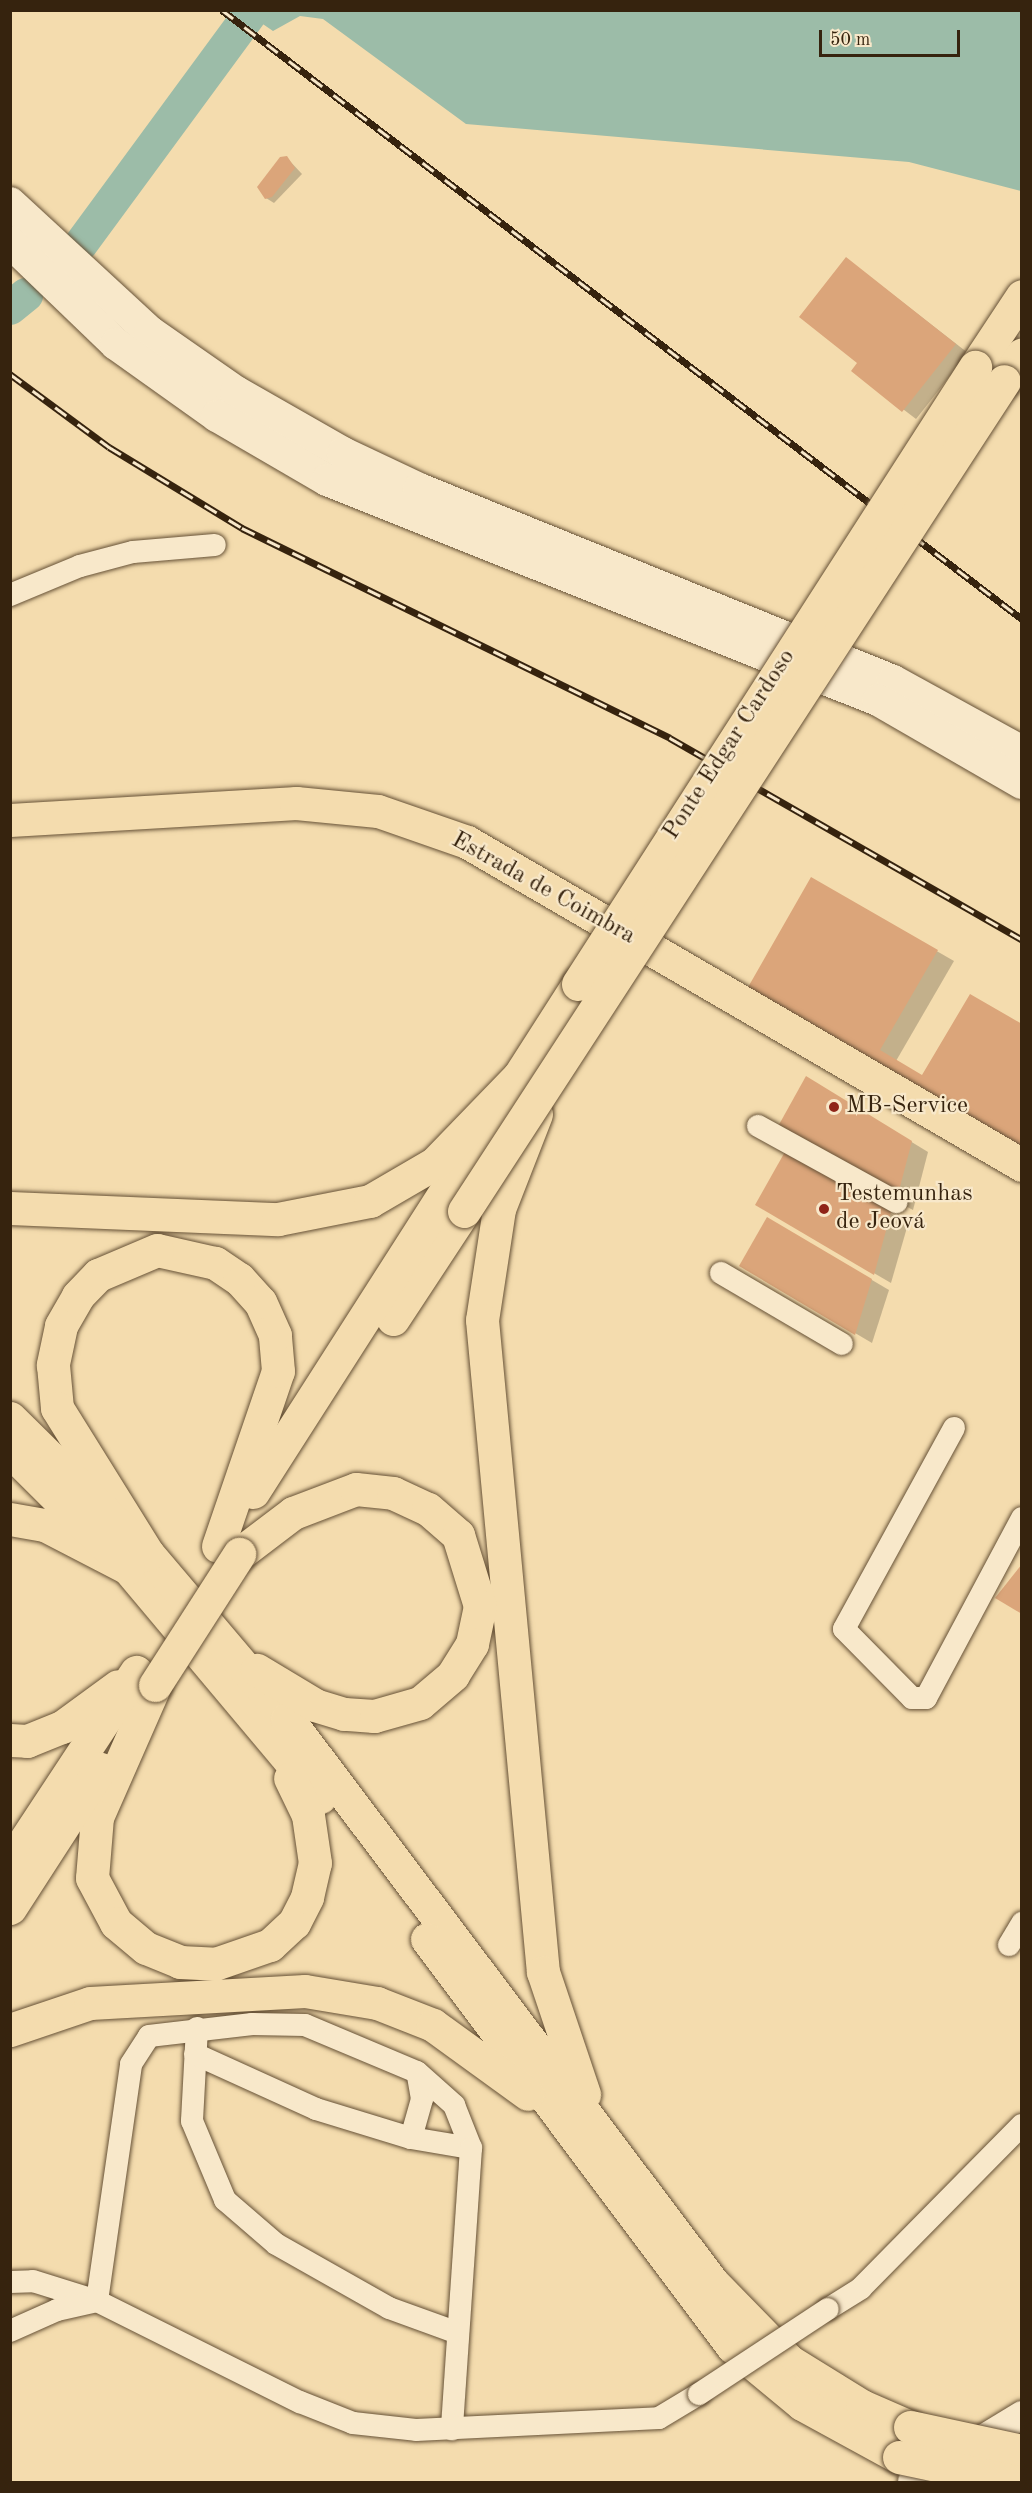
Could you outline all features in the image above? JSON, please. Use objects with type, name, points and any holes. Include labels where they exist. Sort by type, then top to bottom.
[{"type":"main road","points":[[10,202],[150,332],[236,392],[419,489],[893,681],[973,738],[1022,783]]},
{"type":"main road","points":[[10,242],[116,345],[217,416],[327,480],[973,738],[1022,752]]},
{"type":"main road","name":"Ponte Edgar Cardoso","points":[[228,1550],[532,1084],[1022,296]]},
{"type":"main road","name":"Ponte Edgar Cardoso","points":[[532,1084],[1022,354]]},
{"type":"main road","name":"Estrada de Coimbra","points":[[10,820],[296,803],[378,811],[467,842],[1022,1166]]},
{"type":"main road","points":[[10,1208],[278,1219],[370,1201],[435,1163],[532,1084]]},
{"type":"main road","points":[[532,1084],[499,1209],[489,1260],[482,1320],[543,1972],[584,2128]]},
{"type":"main road","points":[[10,1908],[146,1679],[228,1550],[278,1371],[275,1335],[260,1302],[239,1279],[215,1263],[157,1250],[98,1275],[78,1296],[61,1326],[53,1365],[57,1408],[138,1561]]},
{"type":"main road","points":[[10,1418],[138,1561],[263,1726],[584,2128],[751,2325],[821,2383],[910,2427],[1022,2451]]},
{"type":"main road","points":[[10,1451],[138,1561],[238,1659],[584,2128],[732,2346],[802,2404],[905,2470],[1017,2482]]},
{"type":"main road","points":[[228,1550],[293,1513],[356,1489],[393,1493],[428,1509],[458,1535],[480,1606],[472,1644],[453,1675],[420,1703],[374,1716],[315,1705],[238,1659]]},
{"type":"main road","points":[[10,1519],[45,1525],[138,1561]]},
{"type":"main road","points":[[146,1679],[96,1816],[92,1878],[116,1923],[147,1948],[180,1962],[215,1964],[270,1946],[294,1923],[308,1896],[315,1863],[308,1815],[263,1726]]},
{"type":"main road","points":[[10,1740],[27,1741],[62,1727],[146,1679]]},
{"type":"main road","points":[[10,1863],[146,1679]]},
{"type":"main road","points":[[10,2030],[90,2003],[305,1991],[377,2003],[433,2025],[584,2128]]},
{"type":"street","points":[[116,345],[150,332]]},
{"type":"street","points":[[10,595],[80,566],[134,552],[215,544]]},
{"type":"street","points":[[758,1126],[896,1202]]},
{"type":"street","points":[[721,1273],[842,1344]]},
{"type":"street","points":[[954,1428],[844,1629],[912,1698],[926,1698],[1022,1518]]},
{"type":"street","points":[[1009,1945],[1022,1923]]},
{"type":"street","points":[[97,2301],[131,2064],[149,2036],[196,2028],[305,2025],[417,2072],[454,2105],[471,2148],[452,2429]]},
{"type":"street","points":[[196,2028],[192,2121],[225,2200],[276,2244],[389,2308],[458,2333]]},
{"type":"street","points":[[195,2054],[316,2109],[411,2138],[471,2148]]},
{"type":"street","points":[[411,2138],[422,2099],[417,2072]]},
{"type":"street","points":[[10,2282],[33,2281],[97,2301],[353,2423],[452,2429],[659,2418],[861,2288],[1022,2125]]},
{"type":"street","points":[[10,2331],[57,2310],[97,2301]]},
{"type":"street","points":[[905,2470],[1022,2415]]},
{"type":"shaded area","points":[[244,11],[1021,11],[1021,191],[909,162],[466,124],[323,19],[300,16],[273,31]]},
{"type":"building","points":[[287,156],[295,168],[272,197],[265,199],[257,187],[280,157]]},
{"type":"building","points":[[846,257],[956,344],[902,412],[851,371],[857,363],[799,317]]},
{"type":"building","points":[[811,877],[938,950],[880,1050],[922,1075],[970,994],[1022,1024],[1022,1152],[747,989]]},
{"type":"building","points":[[806,1076],[912,1141],[896,1202],[776,1130]]},
{"type":"building","points":[[786,1150],[891,1212],[874,1275],[755,1205]]},
{"type":"building","points":[[767,1217],[872,1279],[855,1335],[739,1266]]},
{"type":"building","points":[[1022,1564],[1022,1614],[995,1598]]},
{"type":"waterway","points":[[81,244],[253,10]]},
{"type":"waterway","points":[[10,308],[26,295]]},
{"type":"railway","points":[[222,10],[1022,619]]},
{"type":"railway","points":[[10,374],[109,447],[242,528],[670,738],[1022,940]]},
{"type":"place","name":"MB-Service","points":[[834,1107]]},
{"type":"place","name":"Testemunhas de Jeová","points":[[824,1209]]}]
